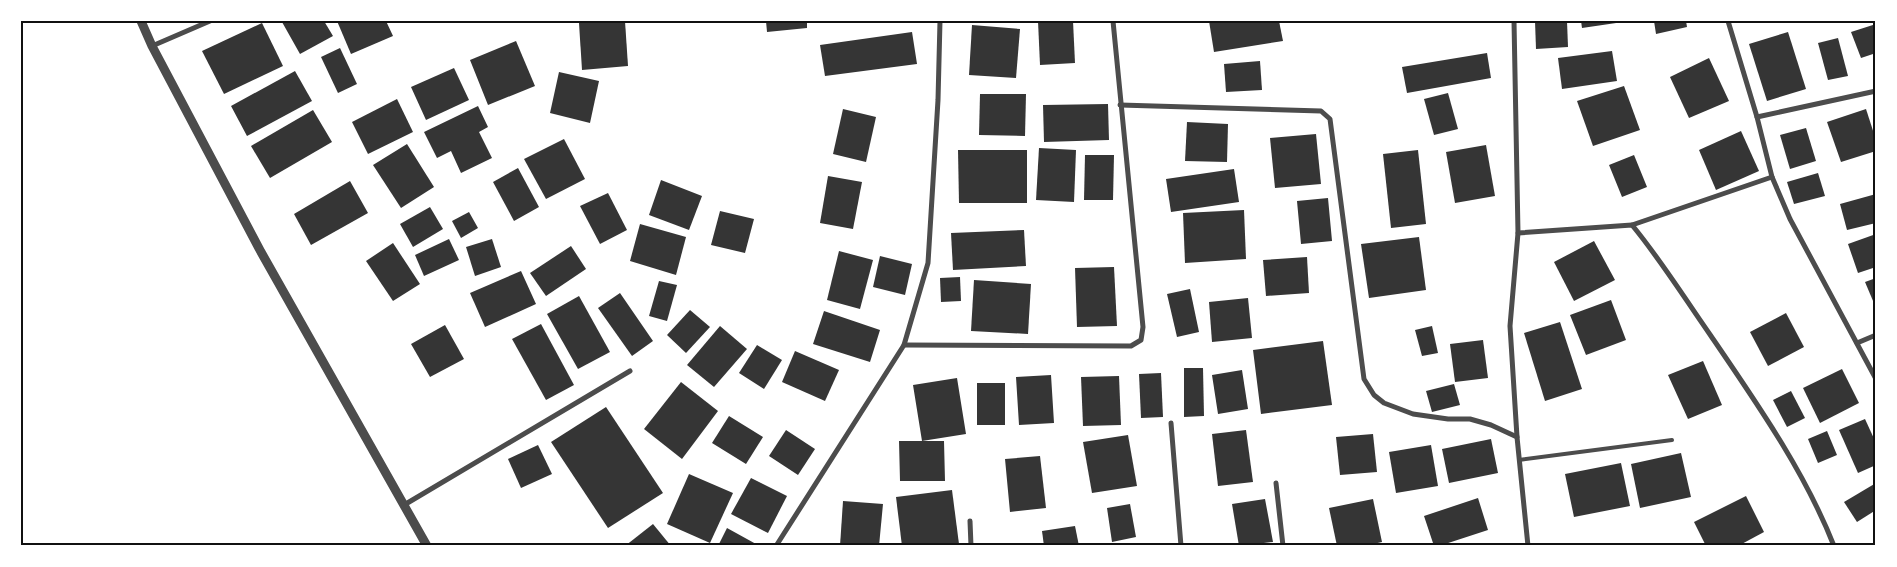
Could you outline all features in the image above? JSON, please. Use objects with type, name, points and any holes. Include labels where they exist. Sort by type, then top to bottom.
[{"type":"street","points":[[141,21],[152,46],[260,252],[426,546]]},
{"type":"street","points":[[152,46],[210,21]]},
{"type":"street","points":[[776,546],[904,344],[928,263],[938,100],[940,21]]},
{"type":"street","points":[[904,344],[1131,346],[1141,340],[1143,327],[1120,105],[1114,21]]},
{"type":"street","points":[[1514,21],[1518,233],[1510,326],[1517,437],[1528,546]]},
{"type":"street","points":[[1728,21],[1757,117],[1772,177],[1790,219],[1876,378]]},
{"type":"street","points":[[1757,117],[1876,91]]},
{"type":"street","points":[[1120,105],[1321,111],[1330,119],[1364,378],[1374,395],[1384,403],[1413,414],[1448,419],[1470,419],[1491,425],[1517,437]]},
{"type":"street","points":[[1518,233],[1632,225],[1772,177]]},
{"type":"street","points":[[1632,225],[1654,252],[1759,406],[1822,514],[1834,546]]},
{"type":"street","points":[[1857,343],[1876,335]]},
{"type":"street","points":[[404,505],[630,372]]},
{"type":"street","points":[[1171,423],[1181,546]]},
{"type":"street","points":[[1276,483],[1283,546]]},
{"type":"street","points":[[970,522],[971,546]]},
{"type":"lane","points":[[1519,460],[1672,440]]},
{"type":"building","points":[[283,21],[324,21],[333,36],[300,54]]},
{"type":"building","points":[[337,21],[386,21],[393,36],[351,54]]},
{"type":"building","points":[[625,21],[628,66],[582,70],[579,23]]},
{"type":"building","points":[[766,21],[807,21],[807,28],[767,32]]},
{"type":"building","points":[[1038,21],[1073,21],[1075,63],[1040,65]]},
{"type":"building","points":[[1209,21],[1279,21],[1283,41],[1214,52]]},
{"type":"building","points":[[1535,21],[1567,21],[1568,47],[1536,49]]},
{"type":"building","points":[[1581,21],[1623,21],[1623,22],[1582,28]]},
{"type":"building","points":[[1654,21],[1686,21],[1687,27],[1656,34]]},
{"type":"building","points":[[262,23],[283,66],[224,94],[202,51]]},
{"type":"building","points":[[1876,24],[1876,53],[1861,58],[1851,32]]},
{"type":"building","points":[[972,25],[1020,29],[1016,78],[969,75]]},
{"type":"building","points":[[912,32],[917,64],[825,76],[820,45]]},
{"type":"building","points":[[1788,32],[1806,89],[1767,101],[1749,44]]},
{"type":"building","points":[[1838,38],[1848,76],[1828,80],[1818,43]]},
{"type":"building","points":[[516,41],[535,86],[488,105],[470,60]]},
{"type":"building","points":[[340,48],[357,84],[338,93],[321,57]]},
{"type":"building","points":[[1612,51],[1617,81],[1562,89],[1558,58]]},
{"type":"building","points":[[1487,53],[1491,78],[1407,93],[1402,67]]},
{"type":"building","points":[[1709,58],[1729,101],[1689,118],[1670,77]]},
{"type":"building","points":[[1260,61],[1262,90],[1226,92],[1224,64]]},
{"type":"building","points":[[454,68],[469,100],[426,120],[411,87]]},
{"type":"building","points":[[295,71],[312,101],[247,136],[231,106]]},
{"type":"building","points":[[559,72],[599,81],[590,123],[550,113]]},
{"type":"building","points":[[1624,86],[1640,130],[1593,146],[1577,101]]},
{"type":"building","points":[[1448,93],[1458,129],[1434,135],[1424,99]]},
{"type":"building","points":[[980,94],[1026,94],[1025,136],[979,135]]},
{"type":"building","points":[[397,99],[413,132],[368,154],[352,122]]},
{"type":"building","points":[[1108,104],[1109,140],[1044,142],[1043,105]]},
{"type":"building","points":[[478,106],[488,127],[479,132],[492,158],[461,173],[451,151],[437,158],[424,132]]},
{"type":"building","points":[[843,109],[876,117],[866,162],[833,154]]},
{"type":"building","points":[[1866,109],[1876,140],[1876,151],[1841,162],[1827,122]]},
{"type":"building","points":[[313,110],[332,142],[270,178],[251,146]]},
{"type":"building","points":[[1187,122],[1228,124],[1227,162],[1185,161]]},
{"type":"building","points":[[1806,128],[1816,161],[1790,169],[1780,135]]},
{"type":"building","points":[[1741,131],[1759,171],[1716,190],[1699,150]]},
{"type":"building","points":[[1316,134],[1321,184],[1275,188],[1270,138]]},
{"type":"building","points":[[564,139],[585,179],[546,199],[524,159]]},
{"type":"building","points":[[407,144],[434,187],[401,208],[373,165]]},
{"type":"building","points":[[1486,145],[1495,196],[1455,203],[1446,152]]},
{"type":"building","points":[[1039,148],[1076,150],[1074,202],[1036,200]]},
{"type":"building","points":[[958,150],[1027,150],[1027,203],[959,203]]},
{"type":"building","points":[[1418,150],[1426,224],[1391,228],[1383,154]]},
{"type":"building","points":[[1085,155],[1114,155],[1113,200],[1084,200]]},
{"type":"building","points":[[1634,155],[1647,187],[1622,197],[1609,165]]},
{"type":"building","points":[[518,168],[539,207],[514,221],[493,182]]},
{"type":"building","points":[[1234,169],[1239,202],[1171,212],[1166,179]]},
{"type":"building","points":[[1818,173],[1825,196],[1794,204],[1787,182]]},
{"type":"building","points":[[828,176],[862,182],[853,229],[820,223]]},
{"type":"building","points":[[661,180],[702,196],[689,230],[649,215]]},
{"type":"building","points":[[350,181],[368,213],[311,245],[294,214]]},
{"type":"building","points":[[608,193],[627,230],[600,244],[580,206]]},
{"type":"building","points":[[1876,194],[1876,223],[1847,230],[1840,204]]},
{"type":"building","points":[[1328,198],[1332,241],[1301,244],[1297,201]]},
{"type":"building","points":[[430,207],[443,229],[413,247],[400,224]]},
{"type":"building","points":[[1244,210],[1246,259],[1185,263],[1183,213]]},
{"type":"building","points":[[720,211],[754,219],[745,253],[711,245]]},
{"type":"building","points":[[469,212],[478,228],[461,238],[452,221]]},
{"type":"building","points":[[640,224],[686,237],[676,275],[630,261]]},
{"type":"building","points":[[1024,230],[1026,266],[953,270],[951,233]]},
{"type":"building","points":[[1876,234],[1876,267],[1858,273],[1848,244]]},
{"type":"building","points":[[1419,237],[1426,290],[1369,298],[1361,244]]},
{"type":"building","points":[[449,239],[459,260],[424,276],[415,255]]},
{"type":"building","points":[[492,239],[501,267],[475,276],[466,247]]},
{"type":"building","points":[[1594,241],[1615,280],[1574,301],[1554,262]]},
{"type":"building","points":[[393,243],[420,284],[393,301],[366,261]]},
{"type":"building","points":[[571,246],[586,269],[546,296],[530,273]]},
{"type":"building","points":[[839,251],[873,260],[860,309],[827,300]]},
{"type":"building","points":[[880,256],[912,264],[905,295],[873,287]]},
{"type":"building","points":[[1307,257],[1309,293],[1266,296],[1263,260]]},
{"type":"building","points":[[1114,267],[1117,326],[1077,327],[1075,268]]},
{"type":"building","points":[[521,271],[536,304],[485,327],[470,293]]},
{"type":"building","points":[[960,277],[961,301],[941,302],[940,278]]},
{"type":"building","points":[[1876,278],[1876,308],[1865,282]]},
{"type":"building","points":[[974,280],[1031,284],[1028,334],[971,331]]},
{"type":"building","points":[[659,281],[677,285],[667,321],[649,316]]},
{"type":"building","points":[[1190,289],[1199,332],[1177,337],[1167,294]]},
{"type":"building","points":[[620,293],[653,341],[632,356],[598,308]]},
{"type":"building","points":[[579,296],[610,352],[578,369],[547,314]]},
{"type":"building","points":[[1248,298],[1252,338],[1212,342],[1209,302]]},
{"type":"building","points":[[1611,300],[1626,340],[1586,355],[1570,315]]},
{"type":"building","points":[[690,310],[710,327],[686,353],[667,335]]},
{"type":"building","points":[[824,311],[880,330],[870,362],[813,344]]},
{"type":"building","points":[[1786,313],[1804,347],[1768,366],[1750,332]]},
{"type":"building","points":[[1560,322],[1582,389],[1545,401],[1524,333]]},
{"type":"building","points":[[541,324],[574,385],[546,400],[512,339]]},
{"type":"building","points":[[445,325],[464,359],[430,377],[411,344]]},
{"type":"building","points":[[720,326],[747,349],[714,387],[687,365]]},
{"type":"building","points":[[1432,326],[1438,353],[1422,356],[1415,330]]},
{"type":"building","points":[[1483,340],[1488,378],[1455,382],[1450,344]]},
{"type":"building","points":[[1323,341],[1332,405],[1261,414],[1253,350]]},
{"type":"building","points":[[757,345],[782,360],[764,389],[739,373]]},
{"type":"building","points":[[795,351],[839,370],[825,401],[782,382]]},
{"type":"building","points":[[1703,361],[1722,405],[1688,419],[1668,375]]},
{"type":"building","points":[[1184,368],[1203,368],[1204,416],[1184,417]]},
{"type":"building","points":[[1842,369],[1859,403],[1820,423],[1803,388]]},
{"type":"building","points":[[1242,370],[1248,409],[1218,414],[1212,375]]},
{"type":"building","points":[[1161,373],[1163,417],[1141,418],[1139,374]]},
{"type":"building","points":[[1051,375],[1054,423],[1019,425],[1016,377]]},
{"type":"building","points":[[1119,376],[1121,425],[1083,426],[1081,377]]},
{"type":"building","points":[[957,378],[966,434],[922,441],[913,385]]},
{"type":"building","points":[[681,382],[718,411],[682,459],[644,429]]},
{"type":"building","points":[[977,383],[1005,383],[1005,425],[977,425]]},
{"type":"building","points":[[1454,384],[1460,405],[1432,412],[1426,391]]},
{"type":"building","points":[[1791,391],[1805,418],[1787,427],[1773,400]]},
{"type":"building","points":[[606,407],[663,493],[608,528],[551,442]]},
{"type":"building","points":[[729,416],[763,437],[746,464],[712,443]]},
{"type":"building","points":[[1865,419],[1876,443],[1876,465],[1858,473],[1839,430]]},
{"type":"building","points":[[786,430],[815,449],[798,475],[769,456]]},
{"type":"building","points":[[1246,430],[1253,482],[1218,486],[1212,434]]},
{"type":"building","points":[[1827,431],[1837,455],[1818,463],[1808,439]]},
{"type":"building","points":[[1373,434],[1377,472],[1340,475],[1336,437]]},
{"type":"building","points":[[1128,435],[1137,486],[1092,493],[1083,442]]},
{"type":"building","points":[[1491,439],[1498,473],[1449,483],[1442,449]]},
{"type":"building","points":[[899,441],[944,441],[945,481],[900,481]]},
{"type":"building","points":[[538,445],[552,474],[521,488],[508,459]]},
{"type":"building","points":[[1431,445],[1438,486],[1396,493],[1389,452]]},
{"type":"building","points":[[1681,453],[1691,497],[1640,508],[1631,464]]},
{"type":"building","points":[[1040,456],[1046,508],[1010,512],[1005,459]]},
{"type":"building","points":[[1621,463],[1630,506],[1574,517],[1565,474]]},
{"type":"building","points":[[689,474],[733,493],[710,543],[667,524]]},
{"type":"building","points":[[751,478],[787,496],[768,533],[731,514]]},
{"type":"building","points":[[1876,483],[1876,510],[1857,522],[1844,502]]},
{"type":"building","points":[[952,490],[959,544],[902,546],[896,497]]},
{"type":"building","points":[[1746,496],[1764,532],[1738,546],[1706,546],[1694,522]]},
{"type":"building","points":[[1478,498],[1488,530],[1434,546],[1424,516]]},
{"type":"building","points":[[1265,499],[1273,542],[1239,546],[1232,504]]},
{"type":"building","points":[[1373,499],[1382,542],[1364,546],[1337,546],[1329,508]]},
{"type":"building","points":[[843,501],[883,504],[879,546],[840,546]]},
{"type":"building","points":[[1130,504],[1136,537],[1112,542],[1107,508]]},
{"type":"building","points":[[653,524],[671,546],[625,546]]},
{"type":"building","points":[[1075,526],[1079,546],[1044,546],[1042,531]]},
{"type":"building","points":[[727,528],[756,544],[755,546],[718,546]]}]
